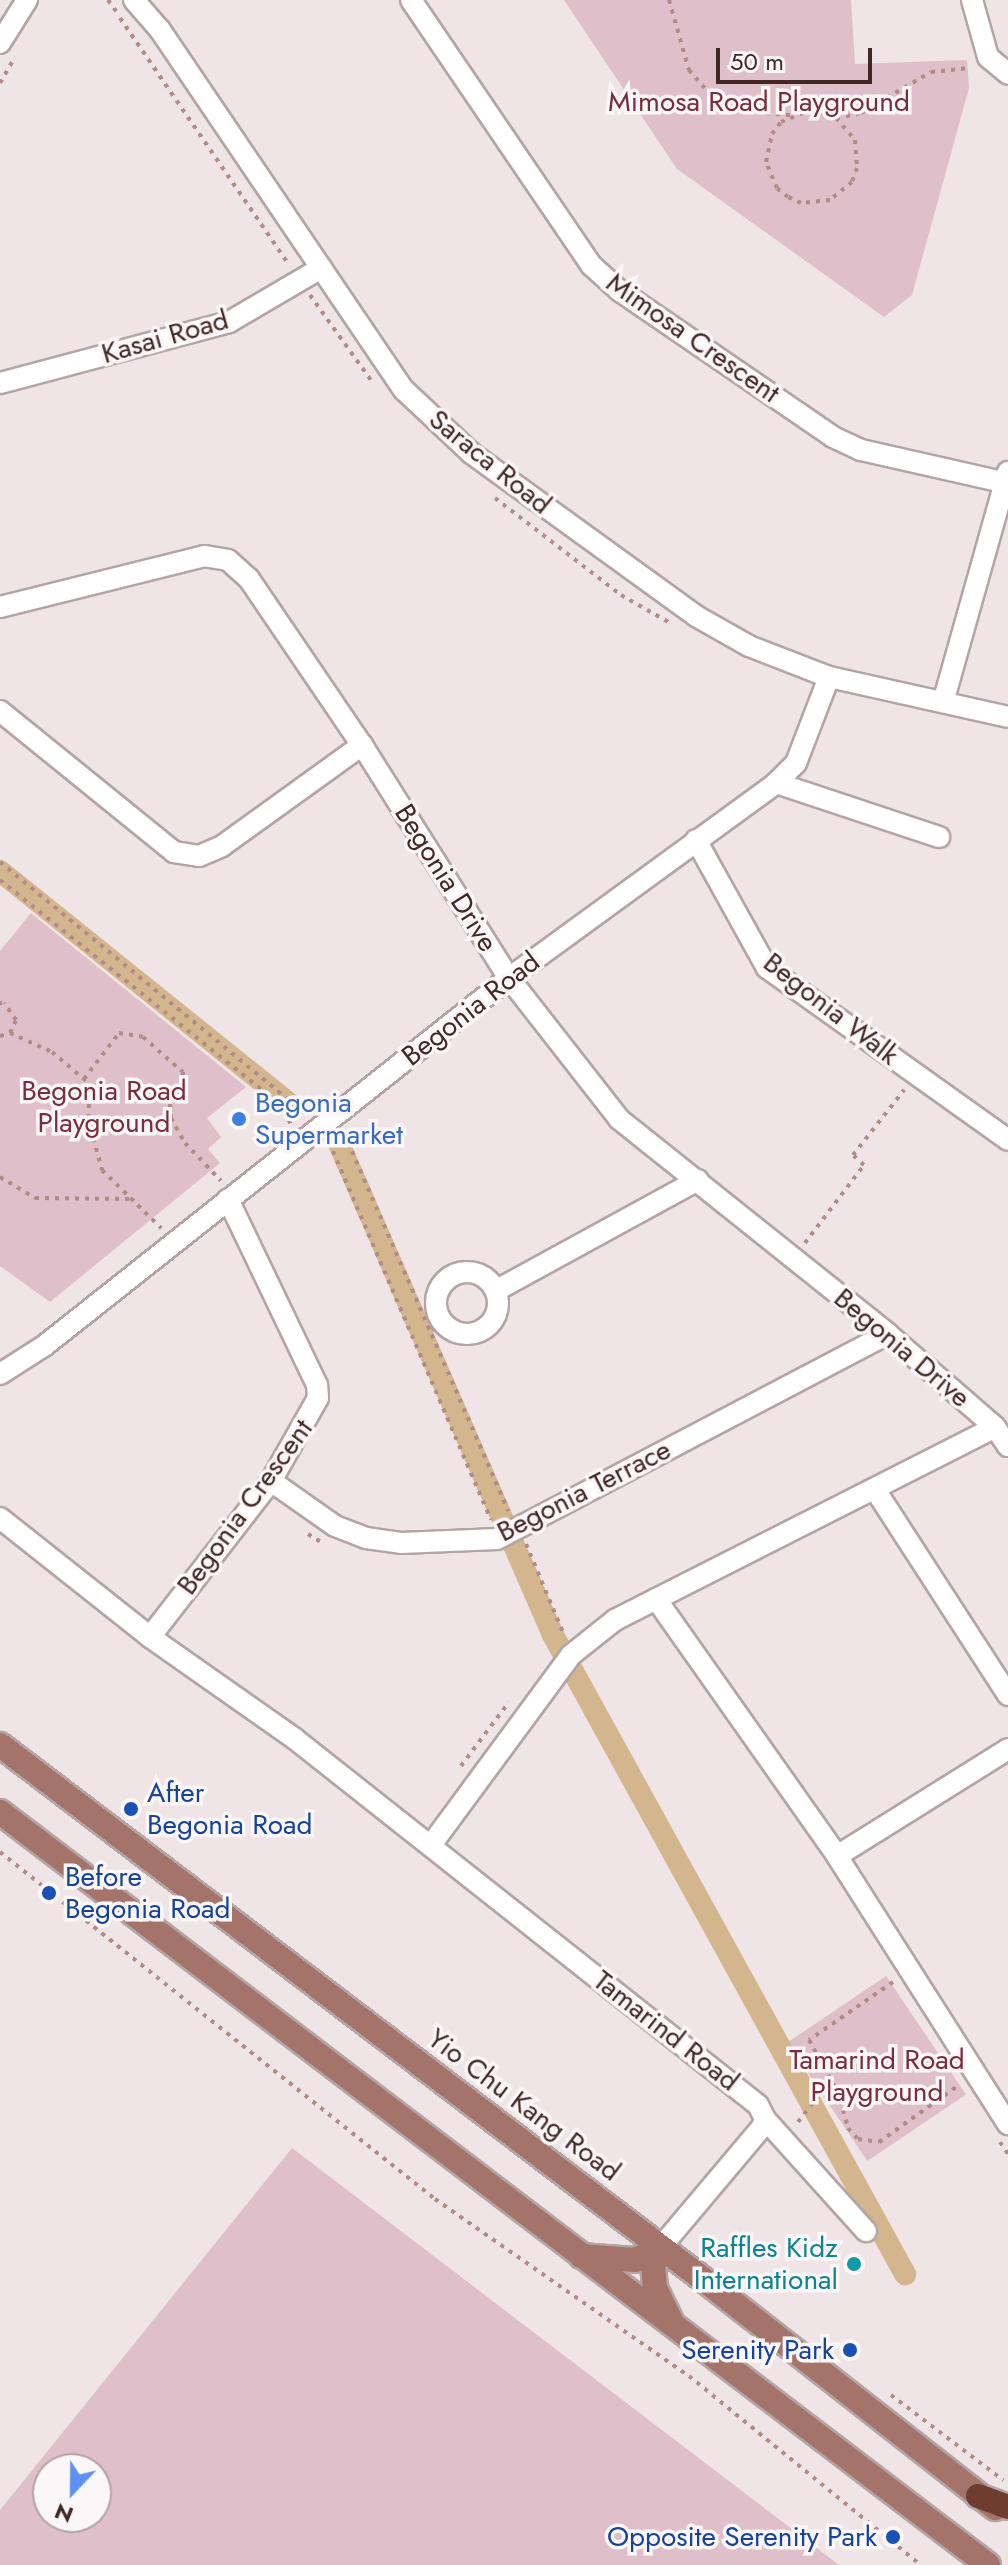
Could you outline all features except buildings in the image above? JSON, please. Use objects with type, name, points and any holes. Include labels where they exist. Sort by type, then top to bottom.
[{"type":"highway","points":[[978,2496],[1008,2507]]},
{"type":"main road","name":"Yio Chu Kang Road","points":[[0,1745],[1008,2517]]},
{"type":"main road","points":[[0,1812],[683,2337],[988,2565]]},
{"type":"main road","points":[[575,2254],[600,2261],[635,2260],[660,2248]]},
{"type":"main road","points":[[660,2248],[653,2262],[659,2304],[683,2337]]},
{"type":"street","points":[[0,43],[27,0]]},
{"type":"street","name":"Saraca Road","points":[[134,0],[160,30],[404,390],[471,453],[696,616],[749,646],[829,677],[944,699],[1008,717]]},
{"type":"street","name":"Mimosa Crescent","points":[[411,0],[591,265],[620,291],[833,437],[861,450],[1007,479]]},
{"type":"street","points":[[972,0],[988,57],[1005,72]]},
{"type":"street","name":"Kasai Road","points":[[0,383],[229,322],[321,268]]},
{"type":"street","points":[[944,699],[1007,479]]},
{"type":"street","name":"Begonia Drive","points":[[0,607],[204,556],[228,560],[249,579],[362,745],[509,978],[619,1119],[888,1334],[995,1427]]},
{"type":"street","name":"Begonia Road","points":[[0,1374],[44,1346],[226,1191],[301,1141],[509,978],[776,783],[796,763],[829,677]]},
{"type":"street","points":[[0,711],[174,852],[199,856],[222,846],[362,745]]},
{"type":"street","points":[[776,783],[939,837]]},
{"type":"street","name":"Begonia Walk","points":[[696,840],[767,968],[1008,1140]]},
{"type":"street","points":[[497,1290],[698,1180]]},
{"type":"street","name":"Begonia Crescent","points":[[150,1637],[271,1481],[315,1409],[317,1385],[226,1191]]},
{"type":"street","points":[[454,1273],[479,1273],[497,1290],[497,1315],[480,1333],[454,1333],[439,1327],[437,1290],[454,1273]]},
{"type":"street","name":"Begonia Terrace","points":[[271,1481],[335,1526],[366,1538],[401,1543],[499,1525],[888,1334]]},
{"type":"street","points":[[431,1845],[557,1672],[568,1646],[656,1599],[876,1491],[995,1427],[1008,1446]]},
{"type":"street","points":[[876,1491],[1008,1695]]},
{"type":"street","points":[[0,1518],[150,1637]]},
{"type":"street","points":[[656,1599],[837,1856],[1008,2124]]},
{"type":"street","name":"Tamarind Road","points":[[150,1637],[295,1739],[758,2105],[765,2119],[866,2231]]},
{"type":"street","points":[[837,1856],[1008,1749]]},
{"type":"street","points":[[660,2248],[729,2170],[765,2119]]},
{"type":"path","points":[[108,0],[300,281],[379,390]]},
{"type":"path","points":[[669,0],[689,70],[707,91],[766,113],[794,115],[822,112],[836,118],[855,140],[857,168],[852,182],[830,200],[801,203],[777,188],[766,162],[772,134],[794,115]]},
{"type":"path","points":[[836,118],[861,113],[931,72],[1005,72]]},
{"type":"path","points":[[489,493],[621,595],[680,629]]},
{"type":"path","points":[[0,862],[286,1094],[325,1122],[439,1327],[499,1525]]},
{"type":"path","points":[[0,880],[278,1103],[301,1141]]},
{"type":"path","points":[[1,1004],[16,1020],[10,1033]]},
{"type":"path","points":[[0,1036],[10,1033],[52,1052],[90,1084],[88,1119],[102,1170],[163,1230]]},
{"type":"path","points":[[84,1079],[119,1033],[143,1037],[183,1072],[183,1081],[170,1104],[171,1118],[185,1143],[226,1191]]},
{"type":"path","points":[[801,1248],[864,1165],[853,1155],[908,1085]]},
{"type":"path","points":[[325,1122],[499,1525]]},
{"type":"path","points":[[0,1177],[35,1198],[134,1200]]},
{"type":"path","points":[[526,1552],[568,1646]]},
{"type":"path","points":[[0,1852],[435,2199],[689,2376],[921,2565]]},
{"type":"path","points":[[893,1982],[809,2040],[830,2081],[848,2128],[868,2143],[879,2142],[961,2084]]},
{"type":"path","points":[[798,2122],[830,2081]]},
{"type":"path","points":[[891,2395],[1008,2484]]},
{"type":"green space","name":"Mimosa Road Playground","points":[[564,0],[851,0],[855,64],[967,60],[969,88],[912,295],[884,317],[677,169]]},
{"type":"green space","name":"Begonia Road Playground","points":[[31,913],[246,1087],[207,1118],[221,1137],[208,1149],[220,1163],[50,1302],[0,1266],[0,951]]},
{"type":"green space","name":"Tamarind Road Playground","points":[[886,1976],[966,2095],[867,2161],[787,2043]]},
{"type":"green space","points":[[292,2148],[839,2565],[0,2565],[0,2510],[32,2470],[32,2533],[112,2533],[112,2453],[46,2453]]},
{"type":"waterway","points":[[0,871],[290,1104]]},
{"type":"waterway","points":[[340,1146],[553,1635],[905,2274]]},
{"type":"place","name":"Begonia Supermarket","points":[[239,1119]]},
{"type":"place","name":"After Begonia Road","points":[[131,1809]]},
{"type":"place","name":"Before Begonia Road","points":[[49,1893]]},
{"type":"place","name":"Raffles Kidz International","points":[[854,2264]]},
{"type":"place","name":"Serenity Park","points":[[850,2350]]},
{"type":"place","name":"Opposite Serenity Park","points":[[893,2537]]}]
